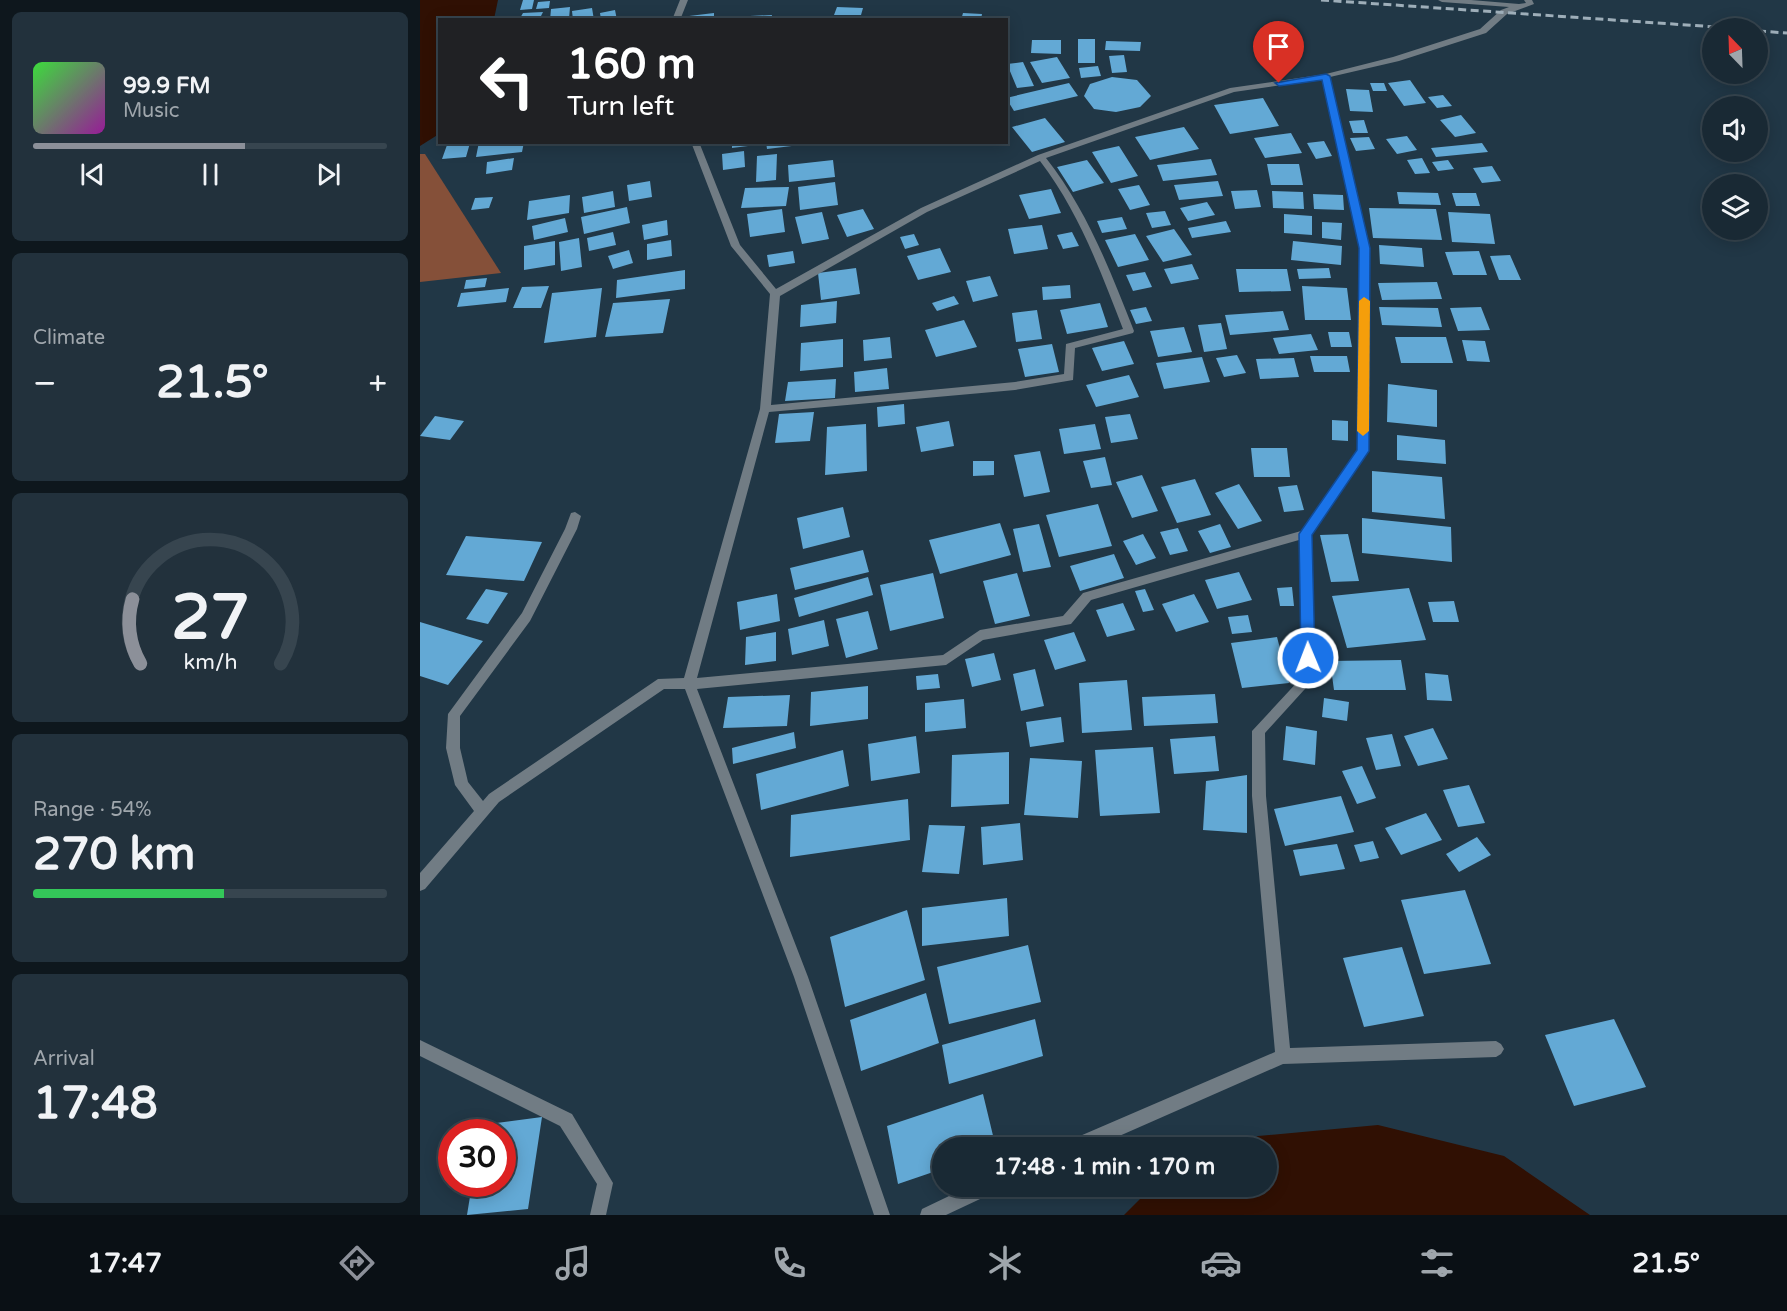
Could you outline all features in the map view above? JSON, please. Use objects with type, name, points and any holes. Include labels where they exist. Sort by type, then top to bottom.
[{"type":"street","points":[[677,18],[684,0]]},
{"type":"street","points":[[1442,0],[1519,6]]},
{"type":"street","points":[[775,294],[924,210],[1041,157],[1233,90],[1326,76],[1396,59],[1483,31],[1504,12],[1530,4],[1528,0]]},
{"type":"street","points":[[1283,1056],[1259,796],[1258,730],[1308,679],[1305,534],[1363,451],[1365,248],[1326,76]]},
{"type":"street","points":[[695,144],[736,246],[775,294],[765,409],[688,684],[801,977],[882,1215]]},
{"type":"street","points":[[765,409],[1016,386],[1070,377],[1070,346],[1129,331],[1089,231],[1065,187],[1041,157]]},
{"type":"street","points":[[483,811],[462,785],[453,748],[454,714],[526,617],[550,571],[574,516]]},
{"type":"street","points":[[420,884],[494,798],[662,683],[688,684],[946,660],[980,635],[1067,620],[1087,596],[1305,534]]},
{"type":"street","points":[[420,1048],[566,1120],[605,1183],[598,1215]]},
{"type":"street","points":[[1097,1137],[1283,1056],[1496,1049]]},
{"type":"street","points":[[928,1215],[966,1197]]},
{"type":"shaded area","points":[[420,0],[498,0],[494,18],[438,18],[438,135],[420,146]]},
{"type":"shaded area","points":[[420,154],[425,154],[501,273],[420,282]]},
{"type":"shaded area","points":[[1378,1125],[1504,1156],[1590,1215],[1124,1215],[1142,1197],[1277,1197],[1277,1137],[1256,1137]]},
{"type":"building","points":[[523,0],[534,0],[532,9],[520,10]]},
{"type":"building","points":[[550,1],[549,8],[536,9],[538,2]]},
{"type":"building","points":[[570,7],[569,18],[550,18],[551,9]]},
{"type":"building","points":[[837,7],[863,8],[861,15],[834,15]]},
{"type":"building","points":[[592,8],[594,18],[573,18],[572,11]]},
{"type":"building","points":[[615,10],[617,18],[601,18],[600,13]]},
{"type":"building","points":[[543,12],[540,18],[520,18],[523,13]]},
{"type":"building","points":[[714,13],[714,18],[689,18],[689,16]]},
{"type":"building","points":[[963,13],[982,14],[981,18],[962,18]]},
{"type":"building","points":[[772,15],[771,18],[750,18],[750,16]]},
{"type":"building","points":[[1078,39],[1095,39],[1095,63],[1078,63]]},
{"type":"building","points":[[1032,40],[1061,40],[1061,54],[1031,53]]},
{"type":"building","points":[[1106,41],[1141,42],[1140,51],[1105,50]]},
{"type":"building","points":[[1124,55],[1127,72],[1112,73],[1109,56]]},
{"type":"building","points":[[1057,57],[1070,78],[1042,83],[1030,62]]},
{"type":"building","points":[[1023,62],[1034,86],[1017,88],[1008,64]]},
{"type":"building","points":[[1098,66],[1101,76],[1081,78],[1079,68]]},
{"type":"building","points":[[1112,77],[1137,80],[1151,96],[1140,107],[1116,112],[1094,109],[1084,96],[1090,84]]},
{"type":"building","points":[[1410,80],[1426,103],[1404,106],[1388,83]]},
{"type":"building","points":[[1069,83],[1078,96],[1014,111],[1008,98]]},
{"type":"building","points":[[1370,83],[1384,83],[1387,91],[1373,91]]},
{"type":"building","points":[[1346,89],[1369,90],[1373,112],[1350,111]]},
{"type":"building","points":[[1443,95],[1452,106],[1437,108],[1428,97]]},
{"type":"building","points":[[1263,98],[1279,126],[1230,134],[1214,105]]},
{"type":"building","points":[[1461,115],[1476,133],[1455,137],[1440,120]]},
{"type":"building","points":[[1045,118],[1065,142],[1032,152],[1012,127]]},
{"type":"building","points":[[1364,120],[1368,133],[1353,133],[1349,121]]},
{"type":"building","points":[[1184,127],[1199,149],[1150,160],[1135,137]]},
{"type":"building","points":[[1291,133],[1302,153],[1265,158],[1254,138]]},
{"type":"building","points":[[1407,136],[1417,150],[1397,154],[1386,139]]},
{"type":"building","points":[[1369,137],[1375,149],[1356,151],[1350,138]]},
{"type":"building","points":[[1324,141],[1332,156],[1316,159],[1307,143]]},
{"type":"building","points":[[1482,143],[1488,152],[1436,157],[1431,148]]},
{"type":"building","points":[[470,144],[466,157],[442,159],[447,145]]},
{"type":"building","points":[[479,144],[524,144],[522,152],[476,157]]},
{"type":"building","points":[[732,144],[756,144],[756,145],[732,148]]},
{"type":"building","points":[[766,144],[800,144],[800,145],[767,149]]},
{"type":"building","points":[[1119,146],[1138,176],[1111,183],[1092,152]]},
{"type":"building","points":[[744,151],[745,167],[723,170],[722,154]]},
{"type":"building","points":[[777,154],[776,180],[756,182],[757,156]]},
{"type":"building","points":[[514,158],[512,170],[486,174],[487,162]]},
{"type":"building","points":[[1422,158],[1430,173],[1415,174],[1407,160]]},
{"type":"building","points":[[1211,159],[1217,175],[1163,181],[1157,165]]},
{"type":"building","points":[[833,160],[835,177],[789,182],[788,165]]},
{"type":"building","points":[[1087,160],[1104,183],[1073,192],[1057,167]]},
{"type":"building","points":[[1448,160],[1454,169],[1438,171],[1432,162]]},
{"type":"building","points":[[1267,164],[1299,164],[1303,185],[1271,185]]},
{"type":"building","points":[[1492,166],[1501,181],[1482,183],[1473,168]]},
{"type":"building","points":[[650,181],[652,197],[629,201],[627,185]]},
{"type":"building","points":[[1218,181],[1223,196],[1179,200],[1174,185]]},
{"type":"building","points":[[835,182],[838,205],[800,210],[798,187]]},
{"type":"building","points":[[1139,185],[1150,205],[1130,210],[1118,189]]},
{"type":"building","points":[[789,187],[786,206],[741,208],[745,188]]},
{"type":"building","points":[[1051,189],[1061,213],[1029,219],[1019,195]]},
{"type":"building","points":[[1257,190],[1261,207],[1235,209],[1231,191]]},
{"type":"building","points":[[613,191],[615,207],[584,213],[582,197]]},
{"type":"building","points":[[1272,191],[1303,192],[1304,209],[1273,208]]},
{"type":"building","points":[[1397,192],[1438,193],[1441,205],[1399,204]]},
{"type":"building","points":[[1452,193],[1476,193],[1480,206],[1456,206]]},
{"type":"building","points":[[1313,194],[1343,195],[1344,210],[1314,209]]},
{"type":"building","points":[[570,195],[569,213],[527,220],[529,201]]},
{"type":"building","points":[[493,197],[489,208],[471,210],[475,198]]},
{"type":"building","points":[[1207,202],[1215,215],[1188,221],[1180,208]]},
{"type":"building","points":[[627,207],[630,223],[584,234],[581,217]]},
{"type":"building","points":[[1369,208],[1436,209],[1442,240],[1373,238]]},
{"type":"building","points":[[782,209],[785,232],[750,237],[747,214]]},
{"type":"building","points":[[863,209],[874,229],[847,237],[837,215]]},
{"type":"building","points":[[1165,211],[1171,225],[1152,228],[1146,213]]},
{"type":"building","points":[[822,212],[829,239],[802,244],[795,217]]},
{"type":"building","points":[[1448,212],[1490,214],[1495,244],[1452,242]]},
{"type":"building","points":[[1284,214],[1312,216],[1312,235],[1284,233]]},
{"type":"building","points":[[1122,217],[1127,229],[1102,233],[1097,221]]},
{"type":"building","points":[[565,218],[568,232],[534,240],[532,226]]},
{"type":"building","points":[[667,220],[668,235],[644,240],[642,225]]},
{"type":"building","points":[[1226,221],[1231,232],[1192,238],[1188,228]]},
{"type":"building","points":[[1322,222],[1342,223],[1341,240],[1322,238]]},
{"type":"building","points":[[1042,225],[1048,249],[1014,254],[1008,229]]},
{"type":"building","points":[[1174,229],[1192,255],[1163,262],[1146,236]]},
{"type":"building","points":[[613,232],[616,245],[589,251],[587,238]]},
{"type":"building","points":[[1072,232],[1079,246],[1063,249],[1057,235]]},
{"type":"building","points":[[914,234],[919,245],[905,249],[900,237]]},
{"type":"building","points":[[1135,234],[1149,260],[1118,267],[1105,240]]},
{"type":"building","points":[[579,238],[582,267],[561,271],[559,242]]},
{"type":"building","points":[[671,240],[672,256],[647,260],[647,244]]},
{"type":"building","points":[[555,241],[555,265],[524,270],[524,246]]},
{"type":"building","points":[[1293,241],[1342,246],[1341,265],[1291,260]]},
{"type":"building","points":[[1379,245],[1422,248],[1424,267],[1380,264]]},
{"type":"building","points":[[940,248],[951,272],[918,280],[907,256]]},
{"type":"building","points":[[629,250],[633,263],[613,269],[608,256]]},
{"type":"building","points":[[793,251],[795,263],[769,267],[767,255]]},
{"type":"building","points":[[1479,251],[1487,275],[1453,275],[1445,252]]},
{"type":"building","points":[[1510,255],[1521,280],[1499,280],[1490,256]]},
{"type":"building","points":[[1192,264],[1199,279],[1171,284],[1164,269]]},
{"type":"building","points":[[856,268],[860,294],[821,300],[818,273]]},
{"type":"building","points":[[1329,268],[1331,278],[1299,279],[1297,269]]},
{"type":"building","points":[[1236,269],[1287,269],[1291,291],[1239,292]]},
{"type":"building","points":[[685,270],[685,289],[616,298],[617,280]]},
{"type":"building","points":[[1145,272],[1152,287],[1133,291],[1126,275]]},
{"type":"building","points":[[990,276],[998,296],[973,302],[966,281]]},
{"type":"building","points":[[487,278],[485,287],[464,289],[466,280]]},
{"type":"building","points":[[1437,282],[1442,299],[1382,300],[1378,283]]},
{"type":"building","points":[[1070,285],[1071,298],[1043,300],[1042,287]]},
{"type":"building","points":[[549,286],[541,308],[513,308],[522,287]]},
{"type":"building","points":[[1302,286],[1347,288],[1351,320],[1305,320]]},
{"type":"building","points":[[509,288],[506,302],[457,307],[461,293]]},
{"type":"building","points":[[602,288],[596,337],[544,343],[552,293]]},
{"type":"building","points":[[954,296],[959,304],[937,311],[932,303]]},
{"type":"building","points":[[670,299],[663,333],[605,337],[613,303]]},
{"type":"building","points":[[837,301],[836,323],[800,327],[801,305]]},
{"type":"building","points":[[1100,303],[1108,327],[1067,334],[1060,310]]},
{"type":"building","points":[[1146,307],[1152,321],[1136,324],[1130,310]]},
{"type":"building","points":[[1379,307],[1438,308],[1442,327],[1382,325]]},
{"type":"building","points":[[1481,307],[1490,330],[1458,331],[1450,308]]},
{"type":"building","points":[[1037,310],[1042,339],[1016,342],[1012,313]]},
{"type":"building","points":[[1283,311],[1289,330],[1230,335],[1225,315]]},
{"type":"building","points":[[964,320],[977,347],[936,357],[925,330]]},
{"type":"building","points":[[1221,323],[1227,349],[1204,352],[1198,325]]},
{"type":"building","points":[[1184,327],[1192,352],[1158,357],[1150,331]]},
{"type":"building","points":[[1328,332],[1349,332],[1352,347],[1331,347]]},
{"type":"building","points":[[1311,334],[1318,350],[1279,354],[1273,338]]},
{"type":"building","points":[[890,337],[892,358],[864,361],[863,340]]},
{"type":"building","points":[[1395,337],[1446,337],[1453,363],[1401,363]]},
{"type":"building","points":[[843,339],[843,367],[800,371],[801,343]]},
{"type":"building","points":[[1462,340],[1485,341],[1490,362],[1467,361]]},
{"type":"building","points":[[1124,341],[1134,364],[1102,371],[1092,348]]},
{"type":"building","points":[[1052,344],[1059,372],[1025,377],[1018,349]]},
{"type":"building","points":[[1237,355],[1246,373],[1224,377],[1216,358]]},
{"type":"building","points":[[1310,356],[1347,356],[1350,372],[1314,372]]},
{"type":"building","points":[[1202,357],[1210,382],[1164,389],[1156,363]]},
{"type":"building","points":[[1294,358],[1299,377],[1260,379],[1256,359]]},
{"type":"building","points":[[887,368],[889,389],[855,392],[854,372]]},
{"type":"building","points":[[1129,375],[1139,397],[1096,407],[1086,385]]},
{"type":"building","points":[[836,379],[835,398],[785,401],[788,382]]},
{"type":"building","points":[[1388,384],[1437,390],[1437,427],[1387,422]]},
{"type":"building","points":[[904,404],[905,424],[878,427],[877,407]]},
{"type":"building","points":[[814,412],[810,441],[775,443],[779,414]]},
{"type":"building","points":[[1130,414],[1138,439],[1111,443],[1105,417]]},
{"type":"building","points":[[435,416],[464,421],[450,440],[420,436]]},
{"type":"building","points":[[1332,420],[1348,421],[1348,441],[1332,440]]},
{"type":"building","points":[[949,421],[954,446],[921,452],[916,427]]},
{"type":"building","points":[[866,424],[867,471],[825,475],[827,427]]},
{"type":"building","points":[[1095,424],[1101,449],[1064,454],[1059,429]]},
{"type":"building","points":[[1397,435],[1445,440],[1446,464],[1397,460]]},
{"type":"building","points":[[1251,448],[1287,448],[1290,477],[1254,477]]},
{"type":"building","points":[[1040,451],[1050,492],[1024,497],[1014,455]]},
{"type":"building","points":[[1105,457],[1112,485],[1091,488],[1083,461]]},
{"type":"building","points":[[973,461],[994,461],[994,475],[973,476]]},
{"type":"building","points":[[1372,471],[1442,477],[1445,519],[1372,512]]},
{"type":"building","points":[[1142,475],[1158,511],[1132,518],[1116,482]]},
{"type":"building","points":[[1195,479],[1211,515],[1177,523],[1161,487]]},
{"type":"building","points":[[1239,484],[1262,521],[1238,529],[1215,493]]},
{"type":"building","points":[[1297,485],[1304,510],[1284,512],[1278,487]]},
{"type":"building","points":[[1098,504],[1112,546],[1059,557],[1046,515]]},
{"type":"building","points":[[843,507],[850,537],[803,549],[797,518]]},
{"type":"building","points":[[1362,518],[1451,527],[1452,562],[1362,553]]},
{"type":"building","points":[[1000,523],[1011,555],[940,574],[929,540]]},
{"type":"building","points":[[1039,524],[1051,567],[1023,572],[1013,529]]},
{"type":"building","points":[[1220,524],[1231,547],[1210,553],[1198,531]]},
{"type":"building","points":[[1178,528],[1188,551],[1170,555],[1160,532]]},
{"type":"building","points":[[1143,534],[1156,558],[1136,565],[1123,541]]},
{"type":"building","points":[[1348,534],[1359,581],[1331,582],[1320,535]]},
{"type":"building","points":[[466,536],[542,542],[524,581],[446,575]]},
{"type":"building","points":[[863,550],[869,572],[795,590],[790,568]]},
{"type":"building","points":[[1114,554],[1124,578],[1080,591],[1070,566]]},
{"type":"building","points":[[1239,572],[1252,600],[1217,609],[1205,580]]},
{"type":"building","points":[[933,573],[944,618],[890,631],[880,585]]},
{"type":"building","points":[[1017,573],[1030,616],[995,624],[983,581]]},
{"type":"building","points":[[868,577],[873,595],[799,617],[794,598]]},
{"type":"building","points":[[1292,587],[1294,606],[1280,606],[1277,588]]},
{"type":"building","points":[[1409,588],[1426,640],[1347,648],[1332,596]]},
{"type":"building","points":[[486,589],[508,593],[488,624],[466,619]]},
{"type":"building","points":[[1145,589],[1154,610],[1143,612],[1135,591]]},
{"type":"building","points":[[777,594],[780,621],[740,630],[737,602]]},
{"type":"building","points":[[1194,594],[1209,622],[1176,632],[1162,604]]},
{"type":"building","points":[[1454,601],[1459,622],[1433,622],[1428,602]]},
{"type":"building","points":[[1123,603],[1135,630],[1107,637],[1096,610]]},
{"type":"building","points":[[868,611],[878,649],[846,658],[836,619]]},
{"type":"building","points":[[1248,615],[1252,632],[1232,634],[1228,617]]},
{"type":"building","points":[[824,620],[829,646],[792,655],[788,629]]},
{"type":"building","points":[[420,622],[483,641],[448,685],[420,676]]},
{"type":"building","points":[[776,632],[776,661],[745,665],[746,637]]},
{"type":"building","points":[[1074,632],[1086,661],[1055,670],[1044,640]]},
{"type":"building","points":[[1277,637],[1289,683],[1242,688],[1231,643]]},
{"type":"building","points":[[994,653],[1001,680],[972,687],[965,659]]},
{"type":"building","points":[[1401,660],[1406,690],[1334,690],[1330,661]]},
{"type":"building","points":[[1035,669],[1044,706],[1021,711],[1013,674]]},
{"type":"building","points":[[1425,673],[1448,675],[1452,701],[1427,700]]},
{"type":"building","points":[[938,674],[940,688],[917,690],[916,676]]},
{"type":"building","points":[[1127,680],[1132,730],[1082,733],[1079,683]]},
{"type":"building","points":[[868,686],[868,719],[810,726],[811,692]]},
{"type":"building","points":[[1215,694],[1218,723],[1144,726],[1142,697]]},
{"type":"building","points":[[790,695],[787,726],[723,728],[728,697]]},
{"type":"building","points":[[1324,698],[1349,702],[1347,721],[1322,717]]},
{"type":"building","points":[[964,699],[966,728],[925,732],[925,703]]},
{"type":"building","points":[[1061,717],[1064,742],[1030,747],[1026,722]]},
{"type":"building","points":[[1286,726],[1317,731],[1315,765],[1283,760]]},
{"type":"building","points":[[1433,728],[1448,759],[1418,766],[1404,736]]},
{"type":"building","points":[[794,732],[796,748],[733,764],[732,748]]},
{"type":"building","points":[[1392,734],[1401,766],[1376,770],[1366,738]]},
{"type":"building","points":[[916,736],[920,773],[871,781],[868,744]]},
{"type":"building","points":[[1215,736],[1219,771],[1174,774],[1170,739]]},
{"type":"building","points":[[1153,747],[1160,813],[1100,816],[1095,750]]},
{"type":"building","points":[[843,750],[849,786],[761,810],[756,774]]},
{"type":"building","points":[[1009,752],[1009,804],[951,807],[952,755]]},
{"type":"building","points":[[1030,758],[1082,761],[1078,818],[1024,815]]},
{"type":"building","points":[[1362,766],[1376,798],[1357,804],[1342,771]]},
{"type":"building","points":[[1247,775],[1247,833],[1203,830],[1206,781]]},
{"type":"building","points":[[1469,785],[1485,823],[1458,827],[1443,790]]},
{"type":"building","points":[[1341,796],[1354,832],[1285,846],[1274,809]]},
{"type":"building","points":[[908,799],[910,840],[790,857],[791,815]]},
{"type":"building","points":[[1426,813],[1442,840],[1401,855],[1385,828]]},
{"type":"building","points":[[1020,823],[1023,860],[983,865],[981,827]]},
{"type":"building","points":[[929,825],[965,826],[959,874],[922,872]]},
{"type":"building","points":[[1477,837],[1491,855],[1459,872],[1446,854]]},
{"type":"building","points":[[1373,841],[1379,858],[1360,862],[1354,845]]},
{"type":"building","points":[[1337,844],[1345,869],[1300,876],[1293,850]]},
{"type":"building","points":[[1465,890],[1491,964],[1424,974],[1401,900]]},
{"type":"building","points":[[1007,898],[1009,936],[922,946],[922,908]]},
{"type":"building","points":[[907,910],[925,980],[845,1007],[830,937]]},
{"type":"building","points":[[1028,945],[1041,1002],[949,1024],[937,967]]},
{"type":"building","points":[[1402,947],[1424,1016],[1364,1027],[1343,958]]},
{"type":"building","points":[[926,993],[939,1043],[861,1071],[850,1020]]},
{"type":"building","points":[[1035,1019],[1043,1056],[949,1084],[942,1045]]},
{"type":"building","points":[[1614,1019],[1646,1087],[1574,1106],[1545,1035]]},
{"type":"building","points":[[983,1094],[993,1137],[932,1137],[932,1172],[898,1184],[887,1126]]},
{"type":"building","points":[[542,1117],[528,1209],[467,1215],[470,1197],[516,1197],[516,1120]]},
{"type":"railway","points":[[1321,0],[1702,26]]},
{"type":"railway","points":[[1768,32],[1787,33]]},
{"type":"slow traffic","points":[[1363,431],[1364,301]]},
{"type":"route","points":[[1279,83],[1326,76],[1365,248],[1363,451],[1305,534],[1308,658]]}]
